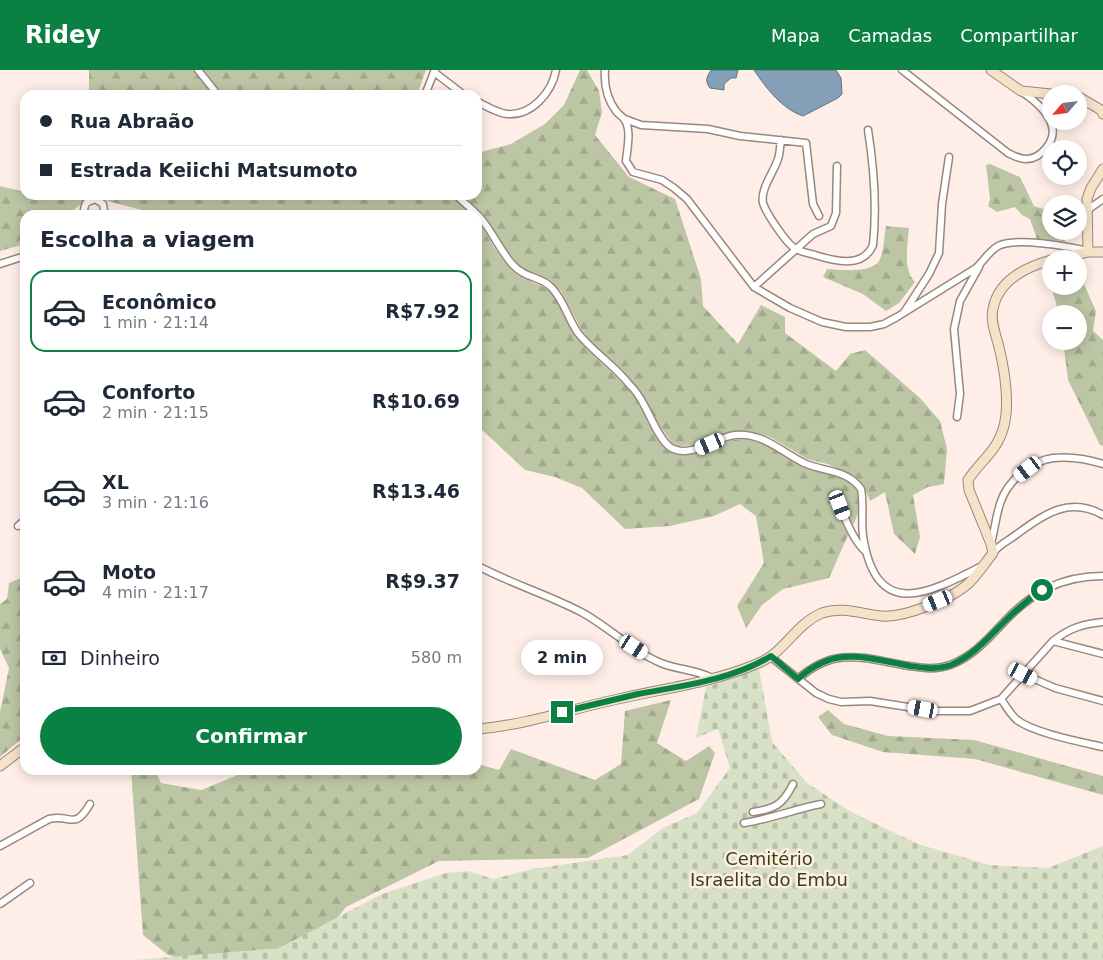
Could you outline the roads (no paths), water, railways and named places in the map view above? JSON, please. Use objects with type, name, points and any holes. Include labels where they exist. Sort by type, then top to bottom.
[{"type":"main road","points":[[990,70],[1021,91],[1042,93]]},
{"type":"main road","points":[[1088,103],[1103,114]]},
{"type":"main road","points":[[1087,206],[1091,188],[1103,169]]},
{"type":"main road","points":[[1087,231],[1088,251],[1103,252]]},
{"type":"main road","points":[[482,728],[526,721],[744,669],[771,656],[806,623],[824,612],[835,610],[853,611],[884,616],[904,613],[954,594],[969,583],[984,566],[992,549],[968,490],[968,484],[971,476],[991,454],[1000,440],[1007,403],[1006,386],[993,322],[993,309],[998,294],[1006,282],[1028,268],[1042,263]]},
{"type":"main road","points":[[0,766],[20,751]]},
{"type":"street","points":[[198,70],[214,90]]},
{"type":"street","points":[[482,104],[507,114],[528,108],[546,94],[556,70]]},
{"type":"street","points":[[605,70],[608,96],[616,112],[625,119],[641,125],[708,129],[740,136],[806,142],[813,204],[819,216]]},
{"type":"street","points":[[902,70],[1008,152],[1018,158],[1027,159],[1033,158],[1047,147],[1052,136],[1053,127],[1038,103],[1021,91]]},
{"type":"street","points":[[426,90],[434,71],[458,90]]},
{"type":"street","points":[[625,119],[629,132],[626,161],[633,172],[662,180],[686,199],[754,287],[805,315],[822,322],[846,327],[870,327],[884,324],[981,264]]},
{"type":"street","points":[[781,140],[778,158],[764,192],[763,202],[766,209],[786,240],[796,249],[835,262],[857,260],[864,257],[873,245],[875,205],[873,163],[868,130]]},
{"type":"street","points":[[904,313],[929,274],[939,254],[942,204],[949,157]]},
{"type":"street","points":[[754,287],[813,234],[831,226],[836,213],[837,166]]},
{"type":"street","points":[[1087,210],[1103,199]]},
{"type":"street","points":[[84,210],[86,203],[93,200]]},
{"type":"street","points":[[97,200],[103,204],[104,210]]},
{"type":"street","points":[[461,200],[472,210]]},
{"type":"street","points":[[482,219],[503,252],[519,271],[550,285],[578,332],[590,347],[638,394],[652,421],[670,446],[676,450],[698,449],[723,438],[748,435],[770,442],[805,463],[833,471],[851,479],[861,489],[863,534],[870,565],[880,581],[887,588],[895,592],[905,594],[927,592],[984,566]]},
{"type":"street","points":[[957,417],[960,394],[954,330],[957,313],[964,292],[989,252],[1006,243],[1052,245],[1088,251]]},
{"type":"street","points":[[0,264],[20,258]]},
{"type":"street","points":[[992,549],[1001,500],[1017,477],[1028,469],[1053,458],[1080,458],[1103,464]]},
{"type":"street","points":[[833,495],[840,505],[854,538],[866,553]]},
{"type":"street","points":[[992,549],[1042,517],[1064,508],[1075,506],[1085,508],[1103,516]]},
{"type":"street","points":[[482,568],[582,613],[616,633],[649,657],[662,663],[693,670],[712,678]]},
{"type":"street","points":[[798,679],[810,668],[820,663],[833,658],[848,656],[864,657],[930,669],[952,664],[976,650],[1021,606],[1042,590],[1078,577],[1103,576]]},
{"type":"street","points":[[771,656],[816,693],[840,702],[870,701],[933,711],[970,712],[1001,699],[1053,641],[1062,634],[1083,624],[1103,622]]},
{"type":"street","points":[[1053,641],[1103,654]]},
{"type":"street","points":[[1023,674],[1055,688],[1103,701]]},
{"type":"street","points":[[1001,699],[1018,721],[1030,727],[1103,747]]},
{"type":"street","points":[[752,812],[776,806],[788,795],[793,784]]},
{"type":"street","points":[[0,846],[49,819],[58,817],[77,820],[83,816],[90,804]]},
{"type":"street","points":[[744,823],[771,818],[794,810],[821,804]]},
{"type":"street","points":[[0,904],[30,883]]},
{"type":"water","points":[[711,70],[738,70],[736,78],[731,78],[724,84],[724,90],[708,86],[707,79]]},
{"type":"water","points":[[754,70],[836,70],[841,78],[842,94],[838,98],[803,116],[781,103],[769,91]]},
{"type":"park label","name":"Cemitério Israelita do Embu","points":[[769,868]]}]
